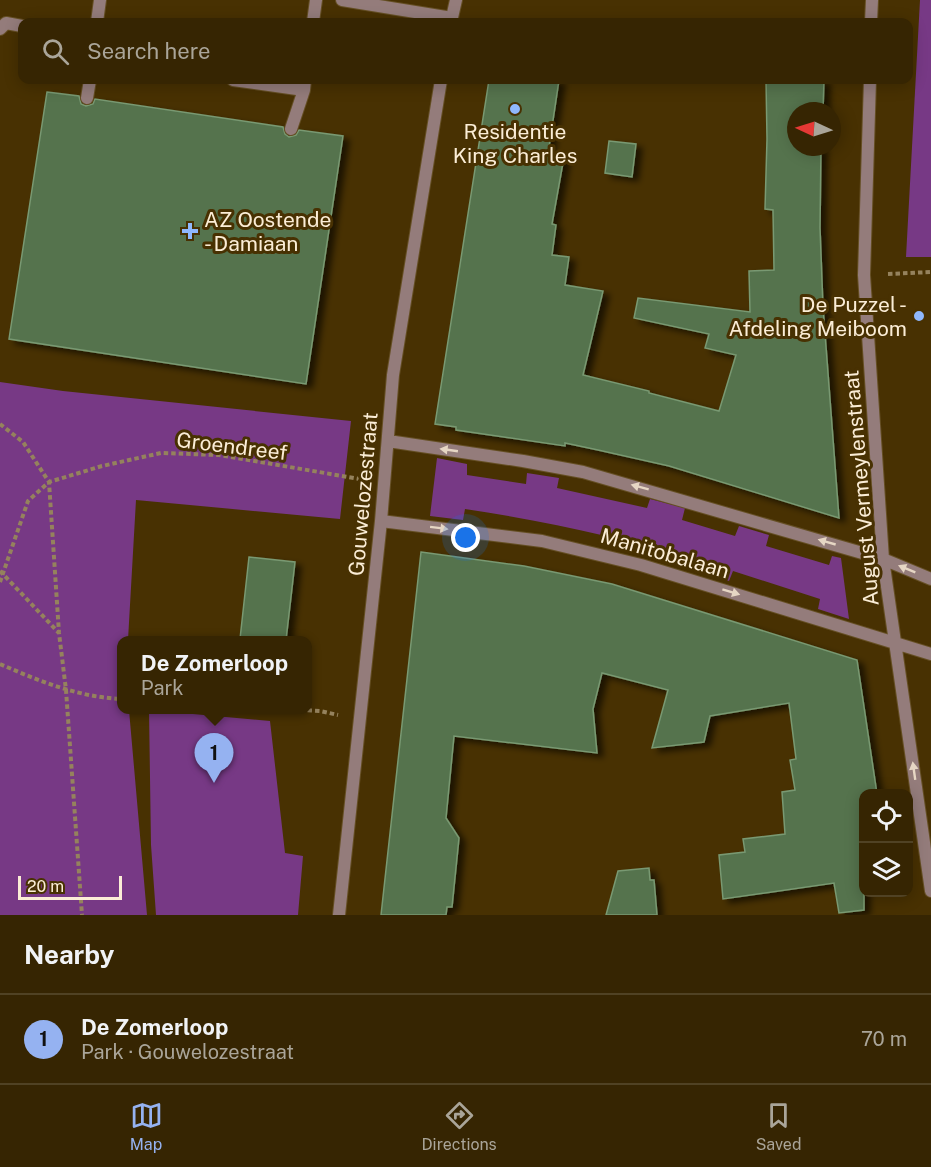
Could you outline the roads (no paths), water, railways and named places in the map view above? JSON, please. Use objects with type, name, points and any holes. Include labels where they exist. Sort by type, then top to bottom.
[{"type":"street","points":[[98,18],[100,0]]},
{"type":"street","points":[[314,18],[316,0]]},
{"type":"street","points":[[342,0],[440,18]]},
{"type":"street","points":[[452,18],[456,0]]},
{"type":"street","points":[[871,18],[872,0]]},
{"type":"street","points":[[0,29],[6,23],[18,25]]},
{"type":"street","points":[[87,98],[89,84]]},
{"type":"street","name":"Gouwelozestraat","points":[[339,915],[385,481],[393,375],[440,84]]},
{"type":"street","name":"August Vermeylenstraat","points":[[870,84],[864,275],[883,559],[931,891]]},
{"type":"street","points":[[291,129],[305,85]]},
{"type":"street","points":[[388,441],[523,460],[584,472],[883,559],[931,579]]},
{"type":"street","name":"Manitobalaan","points":[[381,521],[542,541],[641,565],[931,654]]},
{"type":"place","name":"Residentie King Charles","points":[[515,109]]},
{"type":"place","name":"AZ Oostende - Damiaan","points":[[190,231]]},
{"type":"place","name":"De Puzzel - Afdeling Meiboom","points":[[919,316]]},
{"type":"place","name":"De Zomerloop","points":[[214,783]]}]
